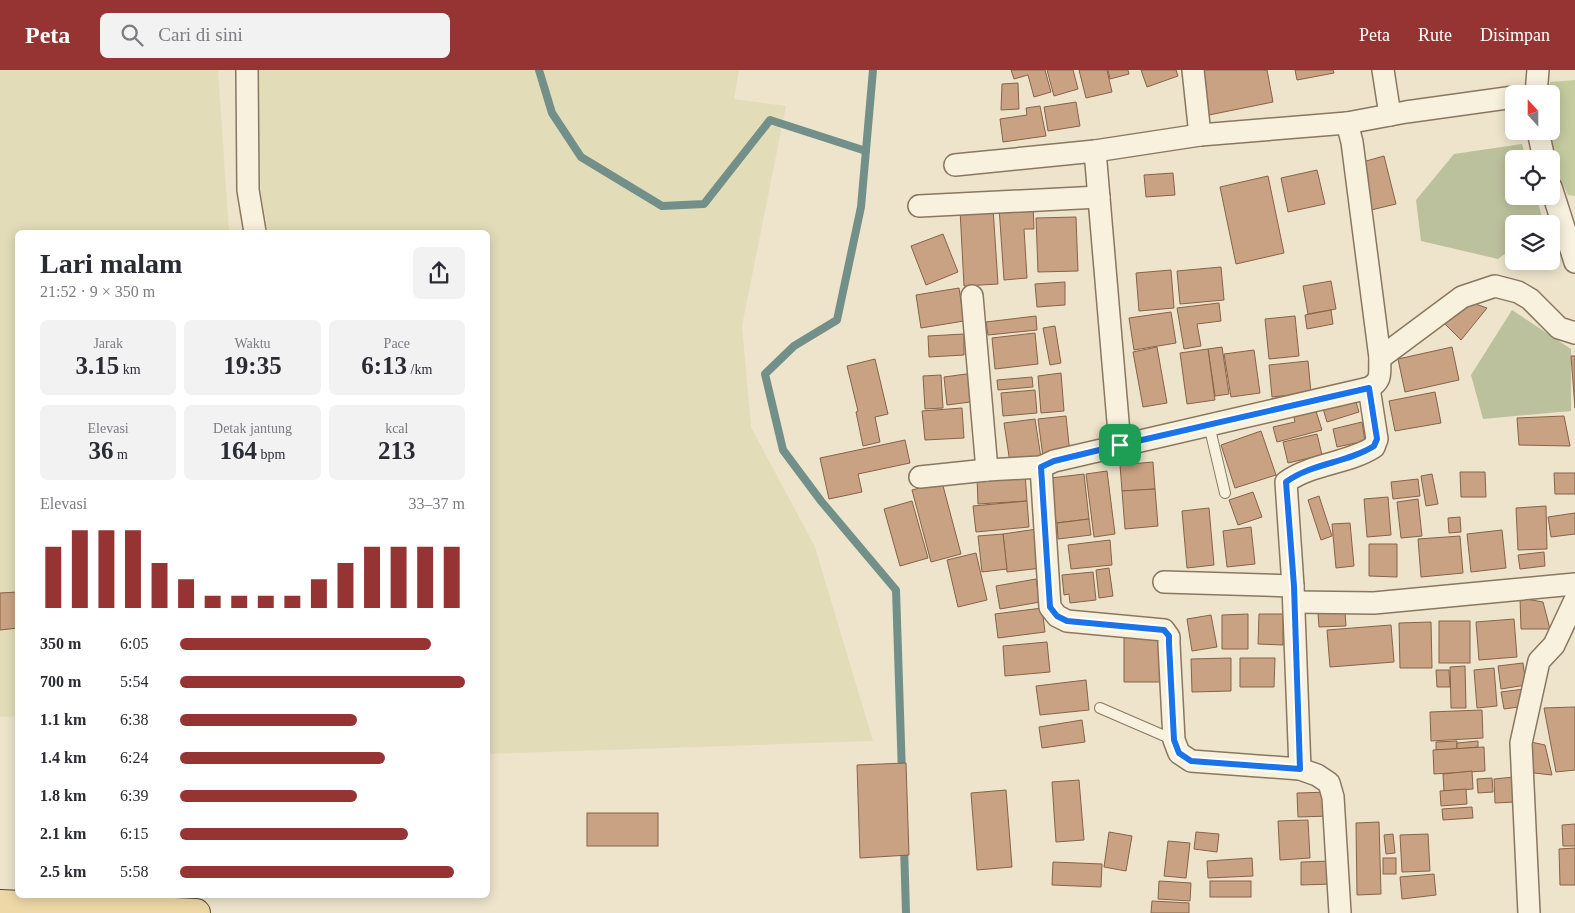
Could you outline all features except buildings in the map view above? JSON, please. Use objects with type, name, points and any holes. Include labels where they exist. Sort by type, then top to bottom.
[{"type":"main road","points":[[0,904],[166,903],[196,913]]},
{"type":"street","points":[[247,70],[248,190],[254,230]]},
{"type":"street","points":[[1193,70],[1200,136]]},
{"type":"street","points":[[1383,70],[1390,115]]},
{"type":"street","points":[[1537,85],[1538,70]]},
{"type":"street","points":[[955,165],[1095,151],[1200,136],[1347,122],[1505,98]]},
{"type":"street","points":[[920,477],[1041,467],[1054,461],[1120,445],[1369,388],[1377,383],[1380,358],[1352,142],[1347,122]]},
{"type":"street","points":[[1095,151],[1120,445]]},
{"type":"street","points":[[920,206],[1099,197]]},
{"type":"street","points":[[1557,205],[1575,262]]},
{"type":"street","points":[[1380,358],[1462,297],[1495,286],[1518,292],[1530,299],[1559,328],[1575,333]]},
{"type":"street","points":[[972,296],[987,470]]},
{"type":"street","points":[[1300,769],[1294,594],[1286,482],[1297,474],[1345,460],[1374,446],[1377,439],[1369,388]]},
{"type":"street","points":[[1041,467],[1050,607],[1057,616],[1067,621],[1164,630],[1169,636],[1174,740],[1179,753],[1191,761],[1300,769],[1318,775],[1329,783],[1333,797],[1340,913]]},
{"type":"street","points":[[1164,582],[1374,603],[1575,584]]},
{"type":"street","points":[[1529,913],[1521,743],[1540,661],[1554,645],[1575,600]]},
{"type":"lane","points":[[1209,425],[1225,493]]},
{"type":"lane","points":[[1100,708],[1174,740]]},
{"type":"shaded area","points":[[0,70],[218,70],[229,230],[15,230],[15,716],[0,717]]},
{"type":"shaded area","points":[[256,70],[739,70],[734,99],[786,106],[742,326],[751,427],[815,547],[873,741],[490,754],[490,230],[268,230],[260,187]]},
{"type":"green space","points":[[1575,80],[1575,196],[1568,195],[1560,177],[1560,150],[1551,150],[1549,140],[1560,140],[1560,85],[1550,85],[1550,82]]},
{"type":"green space","points":[[1522,144],[1524,150],[1505,150],[1505,205],[1539,205],[1541,215],[1505,215],[1505,254],[1498,259],[1421,241],[1416,200],[1454,154]]},
{"type":"green space","points":[[1512,310],[1571,349],[1571,411],[1483,419],[1471,375]]},
{"type":"waterway","points":[[539,70],[552,113],[581,157],[662,206],[704,204],[770,120],[866,151]]},
{"type":"waterway","points":[[873,70],[861,207],[837,320],[794,346],[765,374],[783,450],[821,501],[896,590],[902,774]]},
{"type":"waterway","points":[[904,845],[906,913]]},
{"type":"route","points":[[1369,388],[1377,439],[1374,446],[1345,460],[1297,474],[1286,482],[1294,586],[1300,769],[1191,761],[1179,753],[1174,740],[1169,636],[1164,630],[1067,621],[1057,616],[1050,607],[1041,467],[1054,461],[1120,445],[1369,388]]}]
